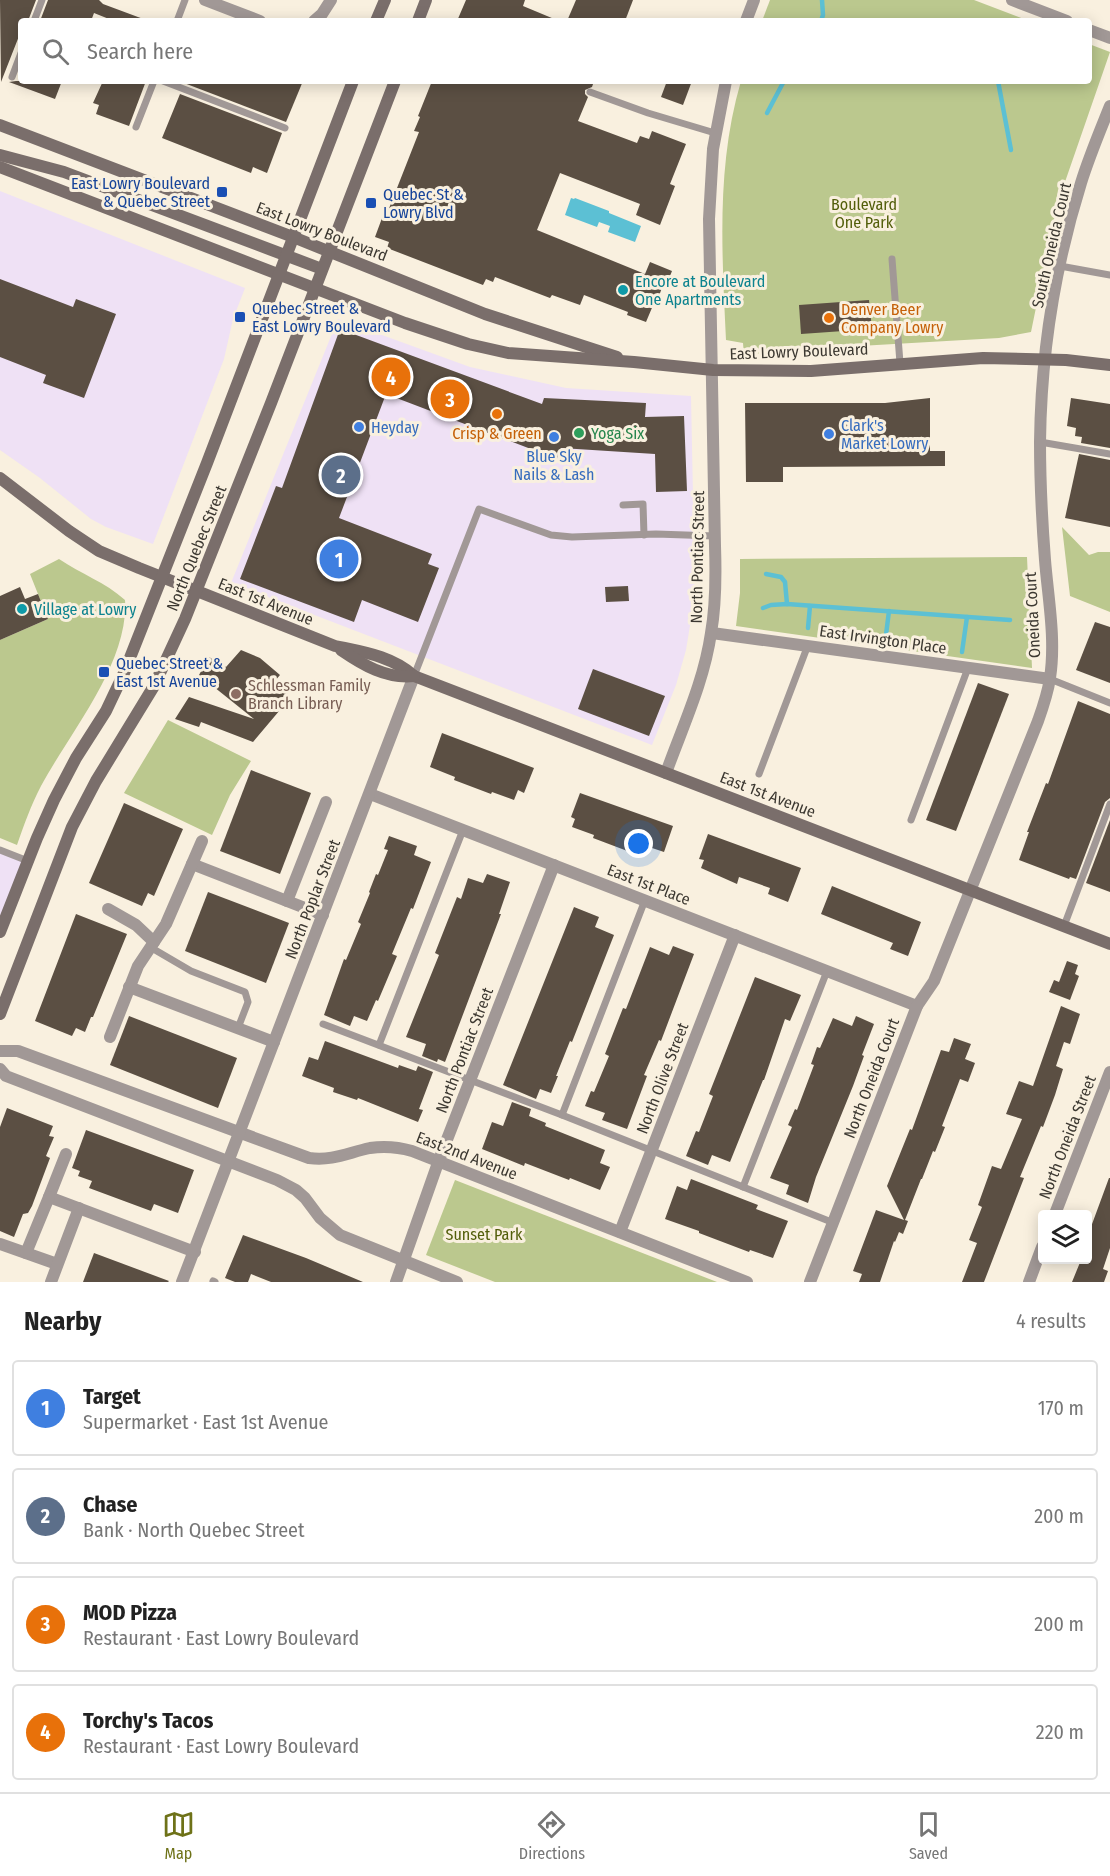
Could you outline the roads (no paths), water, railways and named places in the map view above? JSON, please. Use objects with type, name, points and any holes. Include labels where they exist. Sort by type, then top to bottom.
[{"type":"main road","points":[[377,18],[385,0]]},
{"type":"main road","points":[[419,18],[426,0]]},
{"type":"main road","name":"North Quebec Street","points":[[0,932],[45,819],[64,780],[115,694],[352,84]]},
{"type":"main road","name":"North Quebec Street","points":[[0,1014],[72,827],[96,781],[154,686],[171,652],[268,412],[394,84]]},
{"type":"main road","name":"East Lowry Boulevard","points":[[0,125],[293,237],[485,314],[634,362]]},
{"type":"main road","points":[[0,155],[64,172],[322,269]]},
{"type":"main road","name":"East Lowry Boulevard","points":[[0,167],[405,323],[518,355],[634,362],[713,370],[810,371],[983,358],[1110,365]]},
{"type":"main road","name":"East 1st Avenue","points":[[0,478],[99,551],[335,646],[391,660],[400,664],[414,676],[1110,944]]},
{"type":"street","points":[[205,0],[222,3],[254,18]]},
{"type":"street","points":[[317,18],[331,0]]},
{"type":"street","points":[[747,18],[754,0]]},
{"type":"street","points":[[1012,0],[1059,18]]},
{"type":"street","points":[[1092,31],[1110,38]]},
{"type":"street","name":"North Pontiac Street","points":[[666,773],[696,694],[712,633],[716,575],[709,225],[711,165],[725,84]]},
{"type":"street","name":"South Oneida Court","points":[[1045,360],[1070,220],[1081,181],[1110,106]]},
{"type":"street","name":"Oneida Court","points":[[971,890],[1038,721],[1050,679],[1052,648],[1043,532],[1040,442],[1045,360]]},
{"type":"street","name":"East Irvington Place","points":[[712,633],[1050,679]]},
{"type":"street","name":"North Poplar Street","points":[[228,1161],[414,676]]},
{"type":"street","name":"East 1st Place","points":[[370,794],[917,1006]]},
{"type":"street","points":[[287,901],[326,802]]},
{"type":"street","points":[[110,1037],[138,966],[166,924],[202,842]]},
{"type":"street","points":[[192,864],[323,915]]},
{"type":"street","name":"North Pontiac Street","points":[[396,1282],[439,1160],[554,865]]},
{"type":"street","name":"North Oneida Court","points":[[810,1282],[917,1006],[934,981],[971,890]]},
{"type":"street","points":[[108,909],[136,925],[152,944]]},
{"type":"street","name":"North Olive Street","points":[[620,1232],[735,935]]},
{"type":"street","points":[[129,987],[274,1042]]},
{"type":"street","name":"East 2nd Avenue","points":[[0,1051],[18,1051],[309,1158],[337,1158],[369,1149],[389,1147],[412,1151],[747,1282]]},
{"type":"street","points":[[0,1069],[6,1076],[277,1180],[296,1190],[320,1218],[340,1235],[457,1282]]},
{"type":"street","name":"North Oneida Street","points":[[1057,1210],[1110,1072]]},
{"type":"street","points":[[27,1253],[66,1154]]},
{"type":"street","points":[[182,1282],[228,1161]]},
{"type":"street","points":[[49,1197],[195,1252]]},
{"type":"street","points":[[51,1282],[79,1208]]},
{"type":"street","points":[[0,1244],[57,1264]]},
{"type":"street","points":[[1029,1282],[1038,1258]]},
{"type":"lane","points":[[35,18],[42,0]]},
{"type":"lane","points":[[178,18],[185,0]]},
{"type":"lane","points":[[12,77],[18,61]]},
{"type":"lane","points":[[136,127],[153,84]]},
{"type":"lane","points":[[171,84],[285,128]]},
{"type":"lane","points":[[590,92],[648,113],[715,133]]},
{"type":"lane","points":[[892,259],[900,363]]},
{"type":"lane","points":[[1060,266],[1110,275]]},
{"type":"lane","points":[[1040,442],[1110,454]]},
{"type":"lane","points":[[622,505],[643,504],[644,535]]},
{"type":"lane","points":[[414,676],[479,509],[551,535],[572,537],[715,536]]},
{"type":"lane","points":[[759,774],[808,645]]},
{"type":"lane","points":[[911,820],[968,668]]},
{"type":"lane","points":[[1050,679],[1110,703]]},
{"type":"lane","points":[[1064,926],[1110,804]]},
{"type":"lane","points":[[379,1045],[463,830]]},
{"type":"lane","points":[[0,850],[28,861]]},
{"type":"lane","points":[[562,1115],[645,900]]},
{"type":"lane","points":[[152,944],[191,971],[245,993],[248,1002],[238,1028]]},
{"type":"lane","points":[[743,1187],[827,971]]},
{"type":"lane","points":[[323,1024],[562,1115],[834,1223]]},
{"type":"water","points":[[571,198],[609,211],[609,213],[641,226],[635,242],[608,232],[610,226],[599,222],[597,227],[565,215]]},
{"type":"waterway","points":[[822,0],[822,18]]},
{"type":"waterway","points":[[767,113],[782,84]]},
{"type":"waterway","points":[[999,84],[1011,150]]},
{"type":"waterway","points":[[766,574],[781,577],[785,582],[787,604]]},
{"type":"waterway","points":[[763,608],[787,604],[1010,620]]},
{"type":"waterway","points":[[808,628],[810,606]]},
{"type":"waterway","points":[[886,635],[889,611]]},
{"type":"waterway","points":[[962,652],[967,617]]},
{"type":"place","name":"East Lowry Boulevard & Quebec Street","points":[[222,192]]},
{"type":"place","name":"Quebec St & Lowry Blvd","points":[[371,203]]},
{"type":"place","name":"Encore at Boulevard One Apartments","points":[[623,290]]},
{"type":"place","name":"Quebec Street & East Lowry Boulevard","points":[[240,317]]},
{"type":"place","name":"Denver Beer Company Lowry","points":[[829,318]]},
{"type":"place","name":"Torchy's Tacos","points":[[391,377]]},
{"type":"place","name":"MOD Pizza","points":[[450,399]]},
{"type":"place","name":"Crisp & Green","points":[[497,414]]},
{"type":"place","name":"Heyday","points":[[359,427]]},
{"type":"place","name":"Yoga Six","points":[[579,433]]},
{"type":"place","name":"Clark's Market Lowry","points":[[829,434]]},
{"type":"place","name":"Blue Sky Nails & Lash","points":[[554,437]]},
{"type":"place","name":"Chase","points":[[341,475]]},
{"type":"place","name":"Target","points":[[339,559]]},
{"type":"place","name":"Village at Lowry","points":[[22,609]]},
{"type":"place","name":"Quebec Street & East 1st Avenue","points":[[104,672]]},
{"type":"place","name":"Schlessman Family Branch Library","points":[[236,694]]},
{"type":"park label","name":"Boulevard One Park","points":[[864,213]]},
{"type":"park label","name":"Sunset Park","points":[[484,1234]]}]
